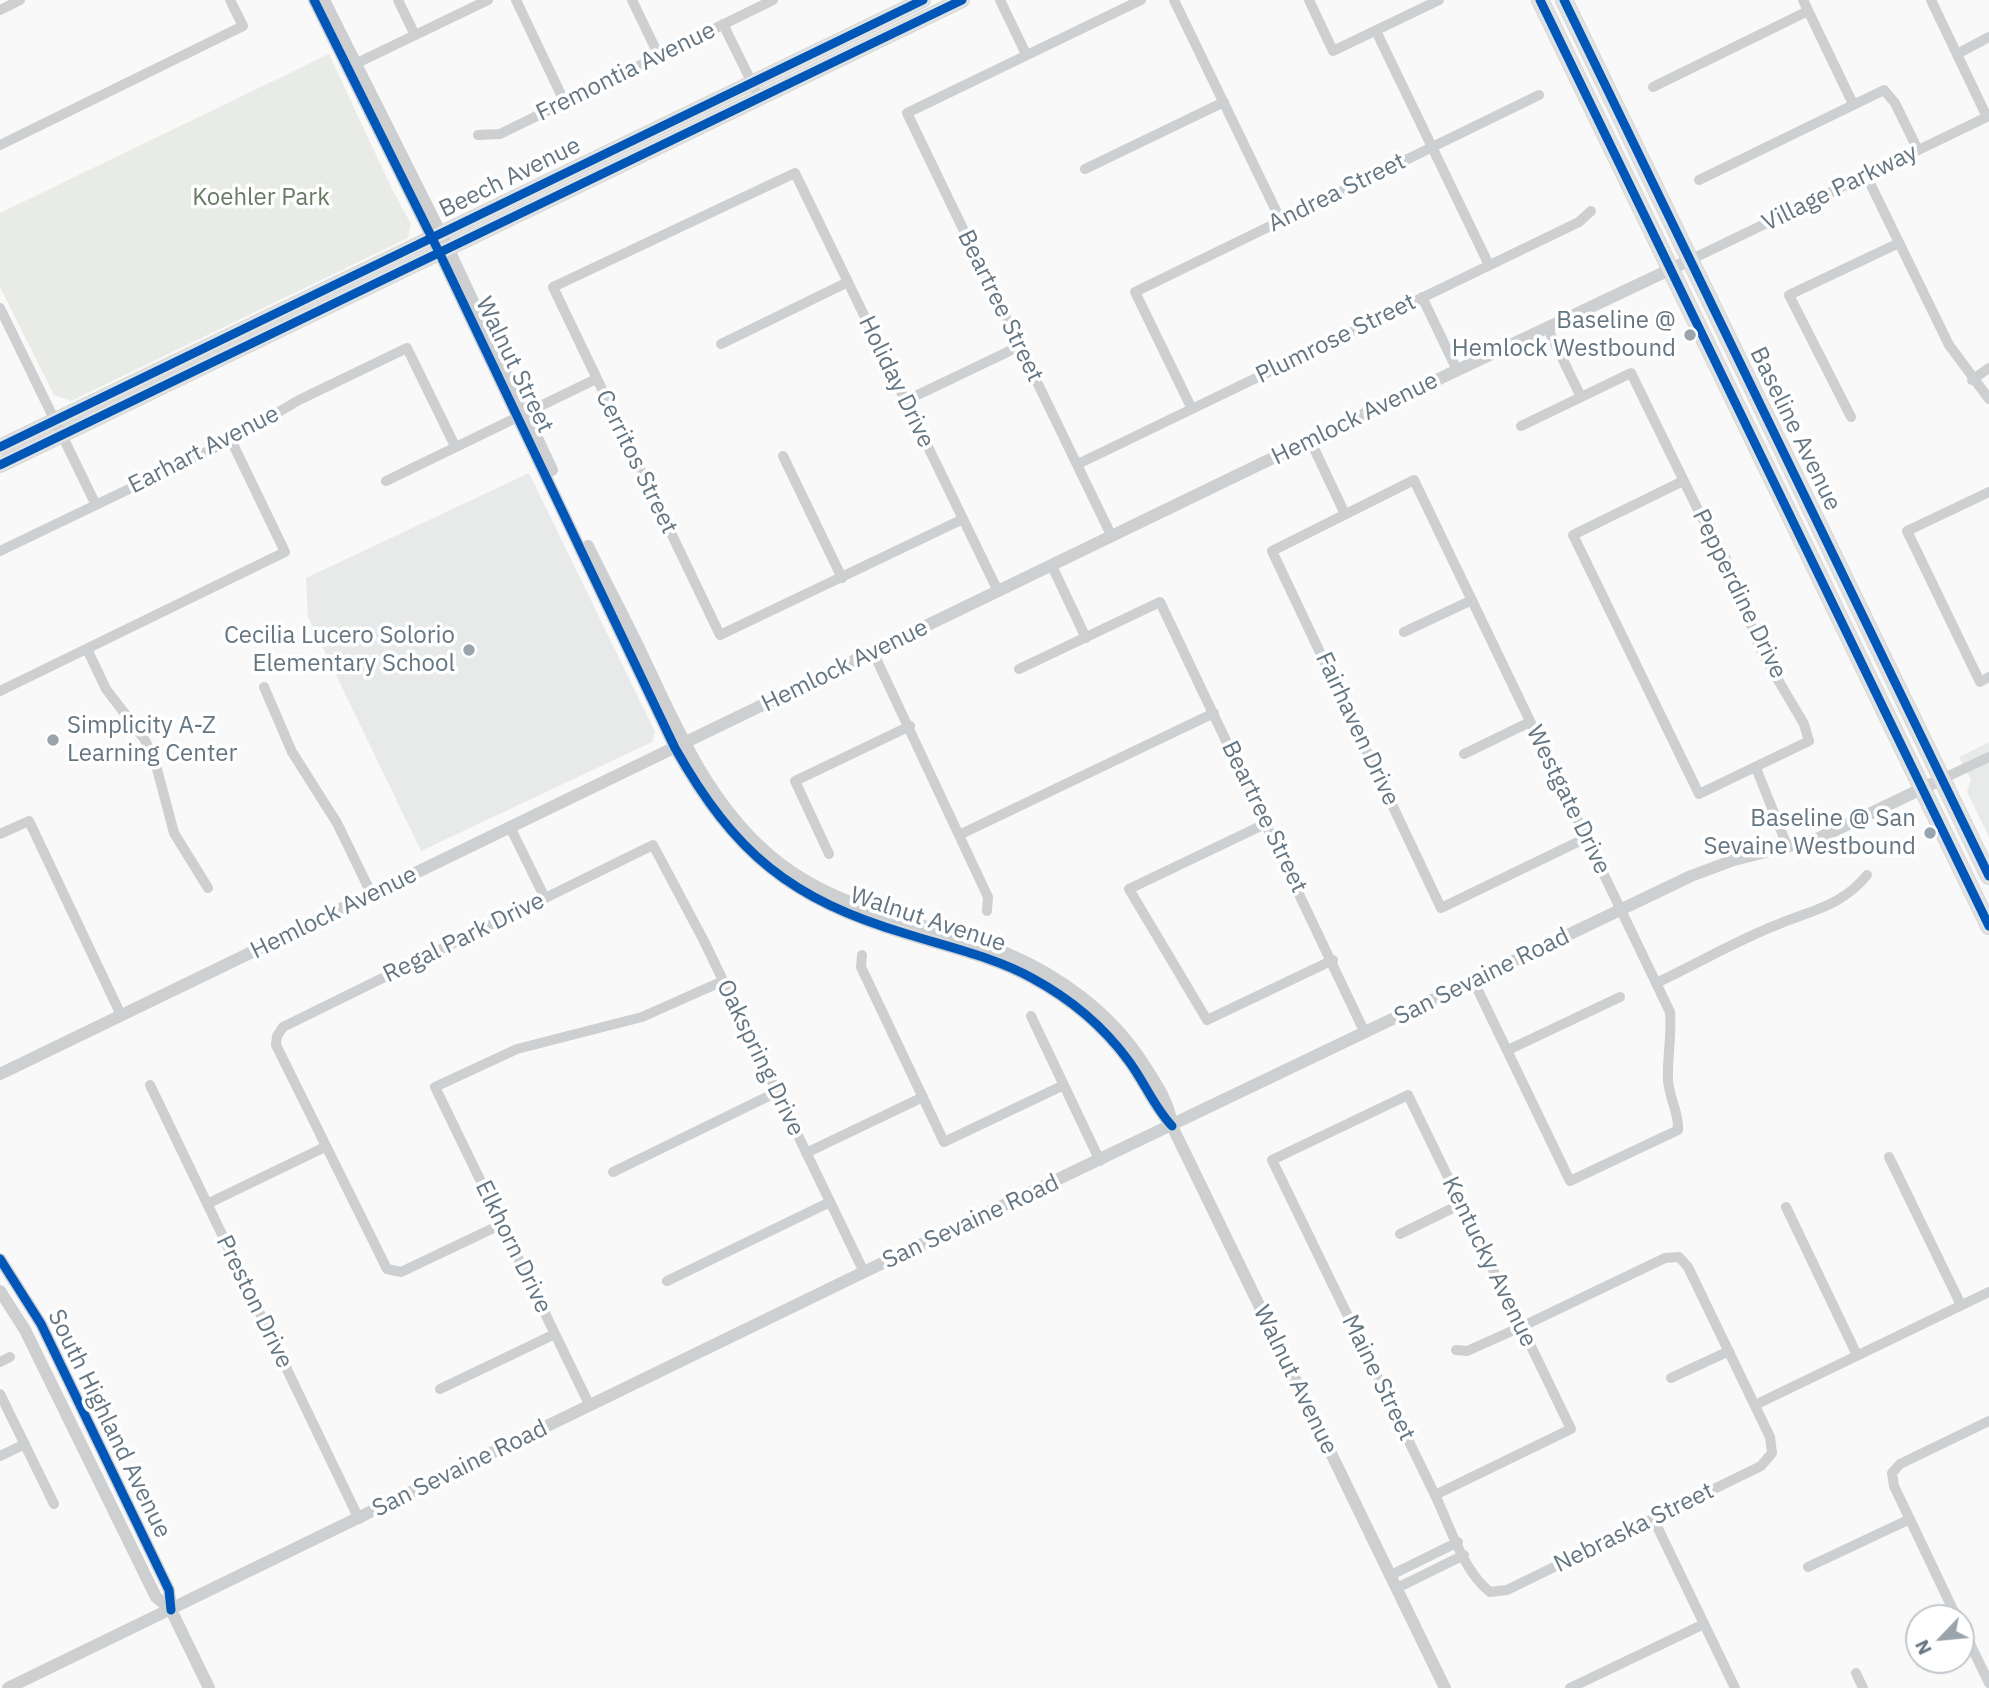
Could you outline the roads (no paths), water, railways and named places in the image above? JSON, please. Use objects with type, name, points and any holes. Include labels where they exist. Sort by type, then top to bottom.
[{"type":"main road","name":"Beech Avenue","points":[[0,446],[923,0]]},
{"type":"main road","name":"Beech Avenue","points":[[0,465],[961,0]]},
{"type":"main road","name":"Baseline Avenue","points":[[1540,0],[1989,926]]},
{"type":"main road","name":"Baseline Avenue","points":[[1564,0],[1989,876]]},
{"type":"street","points":[[0,10],[20,0]]},
{"type":"street","points":[[0,145],[243,26],[230,0]]},
{"type":"street","name":"Walnut Street","points":[[314,0],[436,235]]},
{"type":"street","name":"Walnut Street","points":[[324,0],[680,746]]},
{"type":"street","points":[[398,0],[415,35]]},
{"type":"street","points":[[355,64],[488,0]]},
{"type":"street","points":[[516,0],[565,103]]},
{"type":"street","points":[[632,0],[659,56]]},
{"type":"street","name":"Fremontia Avenue","points":[[478,135],[500,134],[773,0]]},
{"type":"street","points":[[1000,0],[1026,54],[1141,0]]},
{"type":"street","points":[[1174,0],[1281,220]]},
{"type":"street","points":[[1310,0],[1333,51],[1439,0]]},
{"type":"street","points":[[1803,0],[1853,104]]},
{"type":"street","points":[[1931,0],[1988,117]]},
{"type":"street","points":[[1653,87],[1808,11]]},
{"type":"street","points":[[723,24],[760,98]]},
{"type":"street","points":[[1376,31],[1489,265]]},
{"type":"street","points":[[1957,54],[1989,37]]},
{"type":"street","name":"Beartree Street","points":[[1026,54],[907,113],[1112,537]]},
{"type":"street","points":[[1699,180],[1884,90],[1895,103],[1918,150]]},
{"type":"street","name":"Andrea Street","points":[[1192,409],[1135,292],[1539,95]]},
{"type":"street","points":[[1085,169],[1224,102]]},
{"type":"street","name":"Village Parkway","points":[[1690,260],[1988,117]]},
{"type":"street","name":"Holiday Drive","points":[[553,287],[795,173],[998,592]]},
{"type":"street","points":[[1866,176],[1949,345],[1972,380],[1989,399]]},
{"type":"street","name":"Plumrose Street","points":[[1078,464],[1579,222],[1591,211]]},
{"type":"street","points":[[1851,417],[1789,295],[1899,243]]},
{"type":"street","name":"Hemlock Avenue","points":[[0,1074],[1310,440],[1690,260]]},
{"type":"street","points":[[720,344],[848,282]]},
{"type":"street","name":"Cerritos Street","points":[[553,287],[720,635],[842,578]]},
{"type":"street","points":[[1422,297],[1457,370]]},
{"type":"street","points":[[0,308],[96,505]]},
{"type":"street","points":[[1521,426],[1581,397],[1547,327]]},
{"type":"street","points":[[905,401],[1020,346]]},
{"type":"street","name":"Earhart Avenue","points":[[0,551],[231,440],[299,400],[407,348],[455,446]]},
{"type":"street","points":[[1972,380],[1989,368]]},
{"type":"street","name":"Pepperdine Drive","points":[[1581,397],[1631,373],[1683,481],[1724,554],[1761,651],[1804,724],[1809,741],[1756,768]]},
{"type":"street","points":[[386,481],[596,379]]},
{"type":"street","points":[[0,691],[285,552],[231,440]]},
{"type":"street","points":[[1310,440],[1345,514]]},
{"type":"street","points":[[783,456],[842,578],[963,519]]},
{"type":"street","name":"Westgate Drive","points":[[1345,514],[1414,480],[1670,1012],[1672,1031],[1668,1082],[1679,1116],[1678,1129],[1570,1181],[1508,1050]]},
{"type":"street","points":[[1683,481],[1573,535],[1699,794],[1756,768],[1788,848]]},
{"type":"street","points":[[1984,679],[1907,531],[1989,492]]},
{"type":"street","name":"Fairhaven Drive","points":[[1345,514],[1272,551],[1441,908],[1586,838]]},
{"type":"street","points":[[1019,670],[1086,638],[1052,566]]},
{"type":"street","points":[[1404,632],[1472,600]]},
{"type":"street","name":"Beartree Street","points":[[1086,638],[1160,602],[1333,960],[1365,1033]]},
{"type":"street","points":[[87,649],[106,688],[145,740],[156,765],[174,833],[208,888]]},
{"type":"street","points":[[873,652],[988,897],[987,911]]},
{"type":"street","points":[[264,687],[292,752],[337,823],[372,895]]},
{"type":"street","points":[[960,835],[1214,713]]},
{"type":"street","points":[[1464,754],[1530,722]]},
{"type":"street","points":[[829,854],[795,782],[910,726]]},
{"type":"street","name":"Walnut Avenue","points":[[680,746],[696,786],[727,828],[762,864],[814,899],[839,911],[1000,964],[1031,977],[1057,993],[1108,1036],[1128,1059],[1171,1126],[1445,1688]]},
{"type":"street","points":[[1942,779],[1989,757]]},
{"type":"street","name":"San Sevaine Road","points":[[8,1688],[864,1272],[1691,876],[1734,860],[1788,848],[1849,825],[1942,779]]},
{"type":"street","points":[[0,834],[29,821],[121,1015]]},
{"type":"street","points":[[1267,823],[1129,889],[1207,1020],[1333,960]]},
{"type":"street","points":[[510,827],[545,898]]},
{"type":"street","name":"Regal Park Drive","points":[[325,1147],[276,1045],[277,1036],[283,1027],[653,845]]},
{"type":"street","name":"Oakspring Drive","points":[[653,845],[723,981],[864,1272]]},
{"type":"street","points":[[1656,983],[1778,924],[1853,893],[1867,874]]},
{"type":"street","points":[[862,955],[861,967],[944,1142],[1064,1085]]},
{"type":"street","name":"Elkhorn Drive","points":[[590,1406],[435,1087],[517,1049],[642,1017],[723,981]]},
{"type":"street","points":[[1474,982],[1508,1050],[1619,996]]},
{"type":"street","points":[[1031,1016],[1100,1161]]},
{"type":"street","name":"Preston Drive","points":[[150,1085],[359,1519]]},
{"type":"street","points":[[613,1172],[777,1092]]},
{"type":"street","name":"Maine Street","points":[[1408,1095],[1272,1160],[1464,1555],[1479,1584],[1490,1592]]},
{"type":"street","name":"Kentucky Avenue","points":[[1408,1095],[1571,1429],[1435,1495]]},
{"type":"street","points":[[806,1153],[923,1097]]},
{"type":"street","points":[[207,1204],[325,1147],[384,1265],[393,1272],[401,1272],[502,1224]]},
{"type":"street","points":[[1889,1157],[1961,1305]]},
{"type":"street","points":[[667,1281],[830,1202]]},
{"type":"street","points":[[1399,1234],[1461,1204]]},
{"type":"street","points":[[1786,1207],[1857,1355]]},
{"type":"street","points":[[1456,1350],[1466,1350],[1521,1327],[1665,1258],[1679,1257],[1688,1267],[1755,1405],[1989,1292]]},
{"type":"street","name":"South Highland Avenue","points":[[0,1259],[41,1324],[169,1590],[171,1610],[209,1688]]},
{"type":"street","name":"South Highland Avenue","points":[[2,1299],[35,1349],[156,1597],[171,1610]]},
{"type":"street","points":[[440,1389],[555,1334]]},
{"type":"street","points":[[1671,1378],[1729,1351]]},
{"type":"street","points":[[0,1394],[54,1504]]},
{"type":"street","name":"Nebraska Street","points":[[1490,1592],[1507,1590],[1761,1466],[1772,1453],[1772,1442],[1755,1405]]},
{"type":"street","points":[[1950,1604],[1892,1482],[1892,1474],[1900,1464],[1989,1421]]},
{"type":"street","points":[[0,1456],[25,1444]]},
{"type":"street","points":[[1653,1518],[1735,1688]]},
{"type":"street","points":[[1808,1567],[1910,1519]]},
{"type":"street","points":[[1391,1575],[1458,1542]]},
{"type":"street","points":[[1397,1588],[1464,1555]]},
{"type":"street","points":[[1570,1688],[1704,1624]]},
{"type":"street","points":[[1975,1654],[1989,1684]]},
{"type":"street","points":[[1856,1673],[1863,1688]]},
{"type":"place","name":"Baseline @ Hemlock Westbound","points":[[1690,335]]},
{"type":"place","name":"Cecilia Lucero Solorio Elementary School","points":[[469,650]]},
{"type":"place","name":"Simplicity A-Z Learning Center","points":[[53,740]]},
{"type":"place","name":"Baseline @ San Sevaine Westbound","points":[[1930,833]]},
{"type":"park label","name":"Koehler Park","points":[[261,198]]}]
